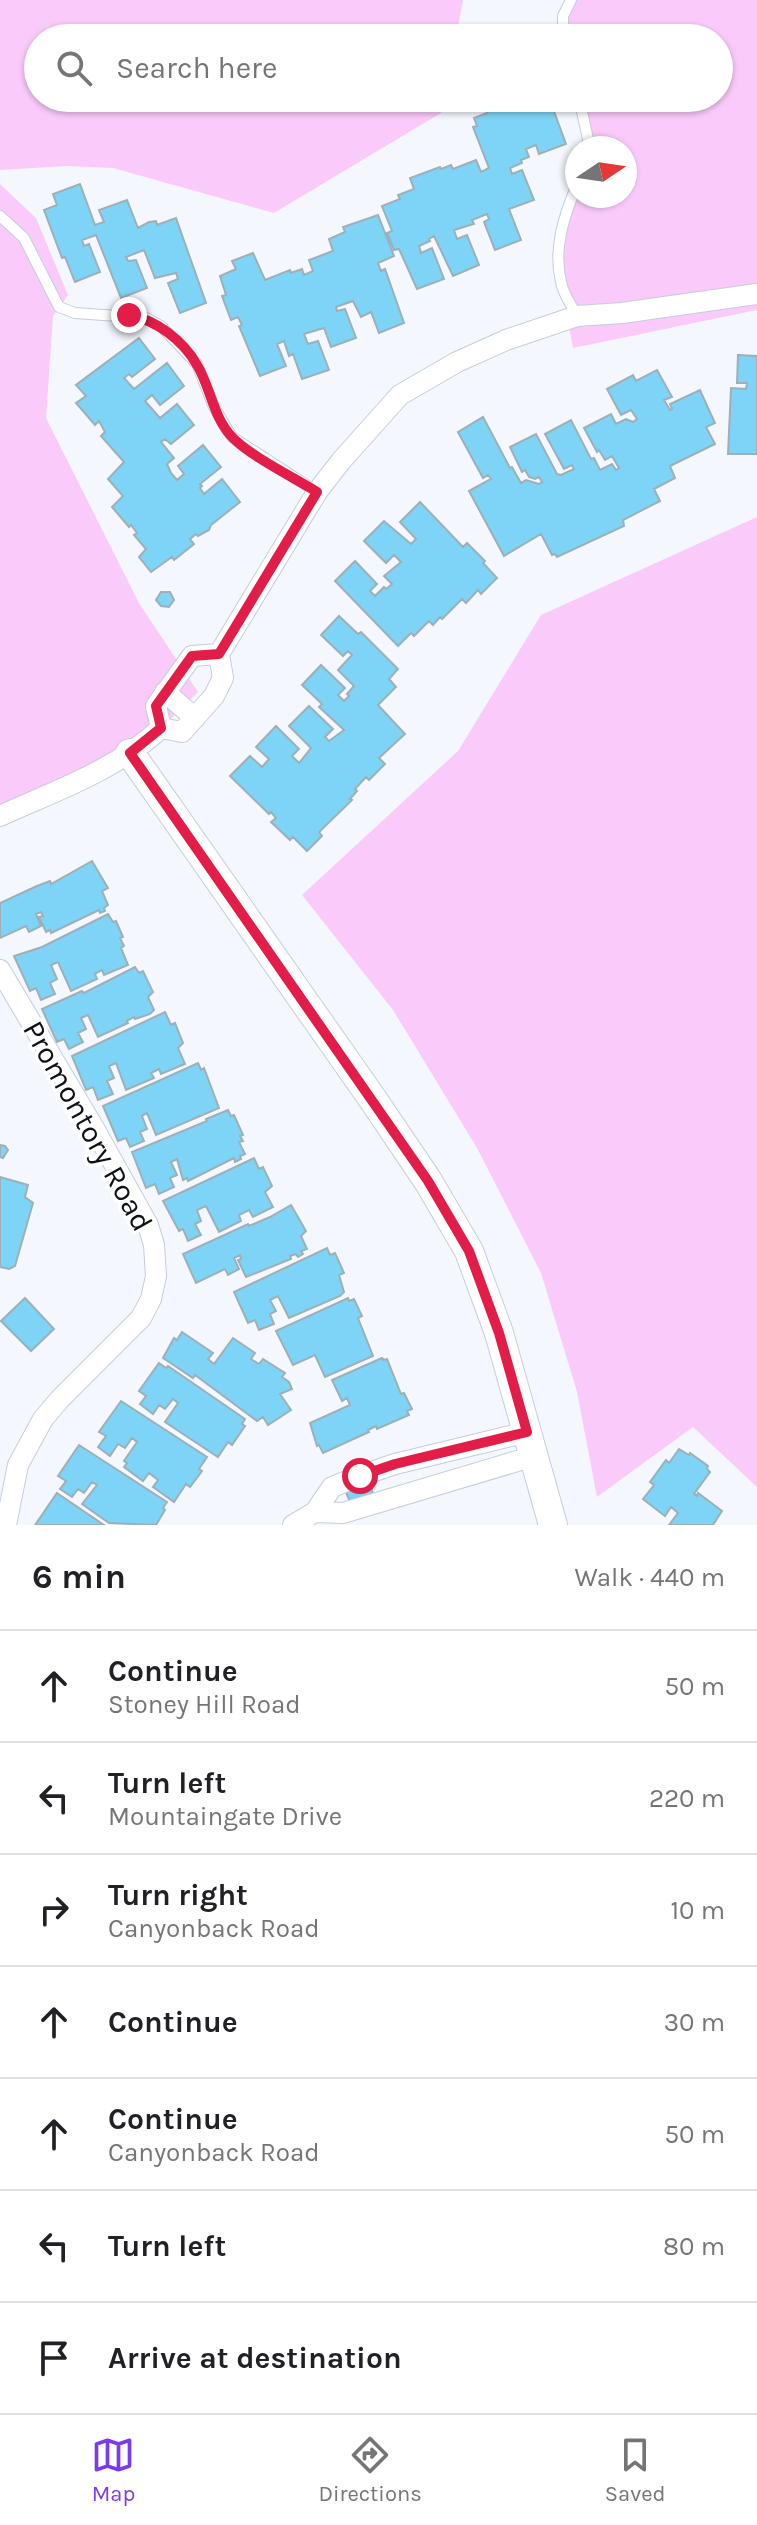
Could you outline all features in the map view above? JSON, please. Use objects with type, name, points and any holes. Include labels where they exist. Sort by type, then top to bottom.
[{"type":"street","points":[[0,816],[108,766],[161,728],[189,725],[214,696],[223,678],[219,654],[317,492],[400,395],[457,362],[506,340],[577,316],[622,313],[757,294]]},
{"type":"street","points":[[161,728],[156,706],[192,656],[219,654]]},
{"type":"street","points":[[165,692],[189,725]]},
{"type":"street","points":[[130,753],[428,1181],[469,1251],[499,1333],[553,1525]]},
{"type":"street","name":"Promontory Road","points":[[0,970],[148,1225],[154,1245],[156,1276],[151,1299],[141,1318],[43,1419],[18,1465],[6,1525]]},
{"type":"street","points":[[293,1525],[315,1512],[332,1487],[395,1464],[531,1444]]},
{"type":"street","points":[[315,1512],[343,1513],[531,1444]]},
{"type":"street","points":[[395,1464],[403,1493]]},
{"type":"lane","points":[[563,24],[563,16],[571,0]]},
{"type":"lane","points":[[582,112],[587,136]]},
{"type":"lane","points":[[567,208],[559,264],[561,284],[577,316]]},
{"type":"lane","points":[[0,216],[24,238],[59,307],[84,314],[146,318],[161,326],[197,364],[214,407],[232,437],[317,492]]},
{"type":"shaded area","points":[[0,0],[463,0],[459,24],[24,24],[24,112],[441,112],[274,213],[113,168],[67,166],[0,170]]},
{"type":"shaded area","points":[[571,0],[757,0],[757,310],[573,348],[561,284],[565,213],[569,208],[637,208],[637,136],[585,136],[581,112],[733,112],[733,24],[566,24]]},
{"type":"shaded area","points":[[0,184],[36,218],[68,295],[53,316],[46,418],[139,603],[198,692],[163,727],[0,816]]},
{"type":"shaded area","points":[[757,517],[757,1487],[693,1427],[597,1497],[577,1392],[541,1273],[477,1148],[393,1010],[302,895],[458,751],[541,615]]},
{"type":"building","points":[[487,112],[554,112],[565,144],[539,154],[536,145],[526,149],[529,157],[510,168],[512,174],[522,170],[534,200],[509,209],[521,240],[495,250],[484,222],[489,219],[487,214],[472,220],[474,224],[454,230],[457,239],[467,235],[479,265],[453,276],[434,236],[419,246],[421,253],[432,248],[444,279],[417,289],[399,249],[394,250],[387,233],[392,231],[382,206],[414,189],[410,178],[440,167],[451,165],[453,169],[476,160],[481,172],[489,168],[473,127],[477,126],[474,118]]},
{"type":"building","points":[[80,184],[95,225],[104,222],[99,210],[127,200],[138,228],[149,222],[156,221],[157,225],[176,218],[206,303],[180,313],[168,283],[178,279],[176,273],[155,278],[144,250],[126,257],[128,261],[136,260],[147,288],[121,298],[96,235],[82,240],[84,246],[89,244],[100,272],[75,282],[65,257],[62,258],[44,210],[57,205],[53,194]]},
{"type":"building","points":[[378,215],[394,256],[378,263],[381,271],[385,269],[404,323],[379,333],[371,312],[361,317],[353,301],[336,307],[337,311],[345,309],[356,338],[331,347],[324,328],[304,334],[308,344],[318,341],[329,370],[302,379],[293,354],[289,356],[284,341],[277,344],[286,366],[260,376],[238,317],[231,320],[222,296],[226,295],[220,276],[236,269],[232,261],[253,253],[265,280],[290,270],[291,273],[302,269],[304,275],[313,271],[309,260],[333,251],[329,239],[345,232],[343,227]]},
{"type":"building","points":[[139,338],[155,359],[132,377],[129,374],[124,378],[134,389],[167,363],[184,386],[160,405],[152,395],[145,401],[160,418],[177,404],[194,425],[171,444],[165,439],[161,442],[174,458],[167,464],[171,473],[177,480],[184,474],[178,466],[203,445],[221,467],[200,484],[200,488],[204,494],[222,479],[240,502],[209,530],[190,539],[194,544],[174,560],[172,557],[151,572],[139,557],[146,549],[134,535],[137,533],[112,507],[123,496],[108,479],[124,462],[101,436],[105,432],[99,421],[95,425],[76,403],[86,396],[76,385]]},
{"type":"building","points":[[738,355],[757,356],[757,454],[728,454],[731,388],[746,389],[747,383],[737,383]]},
{"type":"building","points":[[657,370],[672,397],[664,400],[670,410],[670,404],[700,390],[715,423],[706,427],[715,444],[670,466],[675,478],[654,489],[660,501],[623,520],[624,526],[557,557],[552,555],[541,534],[504,556],[469,491],[491,479],[488,475],[483,478],[458,432],[483,417],[521,483],[526,480],[539,484],[542,482],[539,477],[535,479],[529,477],[525,470],[522,472],[510,447],[536,434],[557,474],[561,475],[574,469],[572,465],[564,469],[545,434],[571,420],[600,470],[612,464],[616,470],[619,468],[612,456],[605,460],[599,450],[597,452],[584,428],[611,414],[616,424],[626,419],[633,422],[637,419],[631,410],[621,415],[607,389],[633,375],[636,381]]},
{"type":"building","points":[[420,502],[463,547],[467,543],[497,578],[481,594],[478,590],[466,603],[462,599],[442,619],[440,617],[433,625],[429,621],[398,646],[335,581],[355,561],[377,584],[370,591],[375,596],[392,584],[384,576],[401,562],[394,555],[386,563],[364,541],[384,521],[411,544],[416,539],[400,522]]},
{"type":"building","points":[[161,592],[170,592],[174,600],[169,607],[161,606],[156,600]]},
{"type":"building","points":[[339,616],[358,634],[361,632],[398,669],[389,679],[396,687],[378,705],[405,734],[379,758],[385,764],[355,789],[357,791],[352,800],[319,832],[322,836],[307,851],[271,822],[276,818],[271,812],[269,814],[230,776],[250,756],[262,767],[269,759],[256,747],[276,726],[299,749],[292,756],[299,763],[311,748],[289,726],[309,706],[333,729],[325,737],[329,741],[344,730],[319,707],[322,704],[302,685],[321,665],[345,688],[338,695],[344,701],[349,696],[347,694],[354,686],[338,670],[352,655],[348,651],[343,656],[321,635]]},
{"type":"building","points":[[92,861],[108,888],[102,891],[108,905],[105,911],[100,913],[99,910],[51,933],[50,930],[46,932],[39,917],[43,916],[41,912],[36,914],[41,926],[29,932],[26,926],[0,938],[0,903],[50,881],[51,884]]},
{"type":"building","points":[[108,914],[113,922],[116,921],[123,937],[120,938],[124,946],[121,948],[128,965],[104,975],[102,970],[95,974],[97,979],[71,991],[58,962],[51,965],[57,979],[50,983],[55,994],[41,1000],[36,988],[30,991],[14,956],[42,947]]},
{"type":"building","points":[[135,967],[139,973],[143,971],[153,992],[148,997],[154,1010],[150,1014],[134,1017],[98,1037],[88,1015],[81,1018],[86,1029],[78,1033],[83,1042],[69,1049],[64,1039],[57,1042],[42,1009],[82,991],[84,993]]},
{"type":"building","points":[[165,1012],[171,1025],[175,1023],[183,1043],[178,1048],[185,1064],[161,1074],[159,1069],[151,1073],[154,1078],[126,1090],[116,1063],[109,1066],[114,1078],[107,1081],[113,1094],[98,1100],[93,1087],[86,1090],[72,1056]]},
{"type":"building","points":[[198,1063],[201,1070],[204,1068],[219,1108],[156,1135],[147,1113],[142,1116],[147,1129],[140,1132],[144,1141],[130,1147],[126,1138],[118,1141],[103,1106]]},
{"type":"building","points":[[228,1110],[231,1116],[234,1115],[243,1135],[240,1136],[243,1141],[239,1142],[245,1154],[240,1156],[241,1159],[235,1162],[234,1158],[188,1181],[187,1178],[183,1180],[177,1159],[171,1162],[177,1175],[170,1178],[174,1187],[159,1194],[155,1184],[146,1188],[132,1152]]},
{"type":"building","points":[[0,1145],[8,1150],[3,1158],[0,1157]]},
{"type":"building","points":[[254,1158],[259,1169],[263,1167],[272,1186],[265,1192],[273,1207],[253,1217],[249,1210],[239,1215],[241,1221],[219,1232],[206,1206],[197,1210],[201,1221],[195,1224],[201,1235],[188,1241],[163,1201]]},
{"type":"building","points":[[0,1177],[28,1185],[25,1197],[33,1203],[15,1266],[9,1269],[0,1267]]},
{"type":"building","points":[[291,1205],[306,1231],[301,1236],[307,1249],[301,1251],[303,1254],[290,1256],[291,1259],[246,1277],[238,1260],[241,1259],[240,1255],[234,1258],[239,1269],[228,1275],[225,1269],[196,1283],[183,1254]]},
{"type":"building","points":[[327,1248],[330,1255],[335,1253],[344,1273],[339,1275],[344,1292],[340,1296],[289,1318],[278,1296],[270,1300],[276,1311],[270,1314],[274,1324],[259,1330],[255,1320],[248,1323],[234,1292]]},
{"type":"building","points":[[25,1298],[54,1329],[31,1351],[1,1321]]},
{"type":"building","points":[[348,1298],[349,1301],[354,1299],[362,1316],[358,1318],[373,1356],[325,1377],[315,1355],[293,1365],[276,1331]]},
{"type":"building","points":[[182,1332],[213,1353],[208,1359],[214,1364],[233,1338],[255,1353],[251,1359],[259,1364],[263,1359],[285,1373],[282,1377],[292,1389],[280,1394],[291,1410],[268,1425],[263,1417],[257,1421],[195,1375],[193,1378],[163,1358],[174,1338],[177,1340]]},
{"type":"building","points":[[382,1358],[387,1359],[401,1394],[404,1393],[412,1409],[407,1411],[409,1415],[377,1429],[376,1426],[323,1453],[317,1446],[310,1423],[350,1405],[347,1398],[342,1401],[332,1380]]},
{"type":"building","points":[[159,1363],[245,1419],[242,1424],[245,1426],[232,1445],[228,1442],[218,1457],[165,1422],[178,1403],[173,1399],[165,1409],[159,1405],[153,1414],[140,1404],[146,1396],[139,1391]]},
{"type":"building","points":[[121,1401],[207,1457],[199,1469],[202,1471],[190,1487],[186,1484],[174,1502],[153,1487],[158,1480],[149,1473],[143,1481],[124,1467],[127,1463],[124,1461],[137,1442],[132,1438],[125,1448],[118,1444],[110,1456],[98,1447],[106,1436],[99,1432]]},
{"type":"building","points":[[79,1445],[167,1502],[156,1525],[109,1523],[82,1504],[97,1485],[92,1482],[84,1493],[78,1489],[72,1497],[60,1489],[66,1481],[58,1476]]},
{"type":"building","points":[[679,1449],[708,1466],[710,1472],[694,1494],[697,1496],[698,1493],[722,1511],[713,1525],[669,1525],[678,1513],[671,1507],[665,1516],[643,1499],[654,1485],[650,1482],[666,1460],[669,1463]]},
{"type":"building","points":[[370,1484],[373,1494],[350,1502],[346,1492]]},
{"type":"building","points":[[57,1493],[104,1525],[35,1525]]},
{"type":"route","points":[[129,315],[146,318],[161,326],[197,364],[214,407],[232,437],[317,492],[219,654],[192,656],[156,706],[161,728],[130,753],[374,1101],[428,1181],[469,1251],[499,1333],[527,1432],[395,1464],[360,1476]]}]
